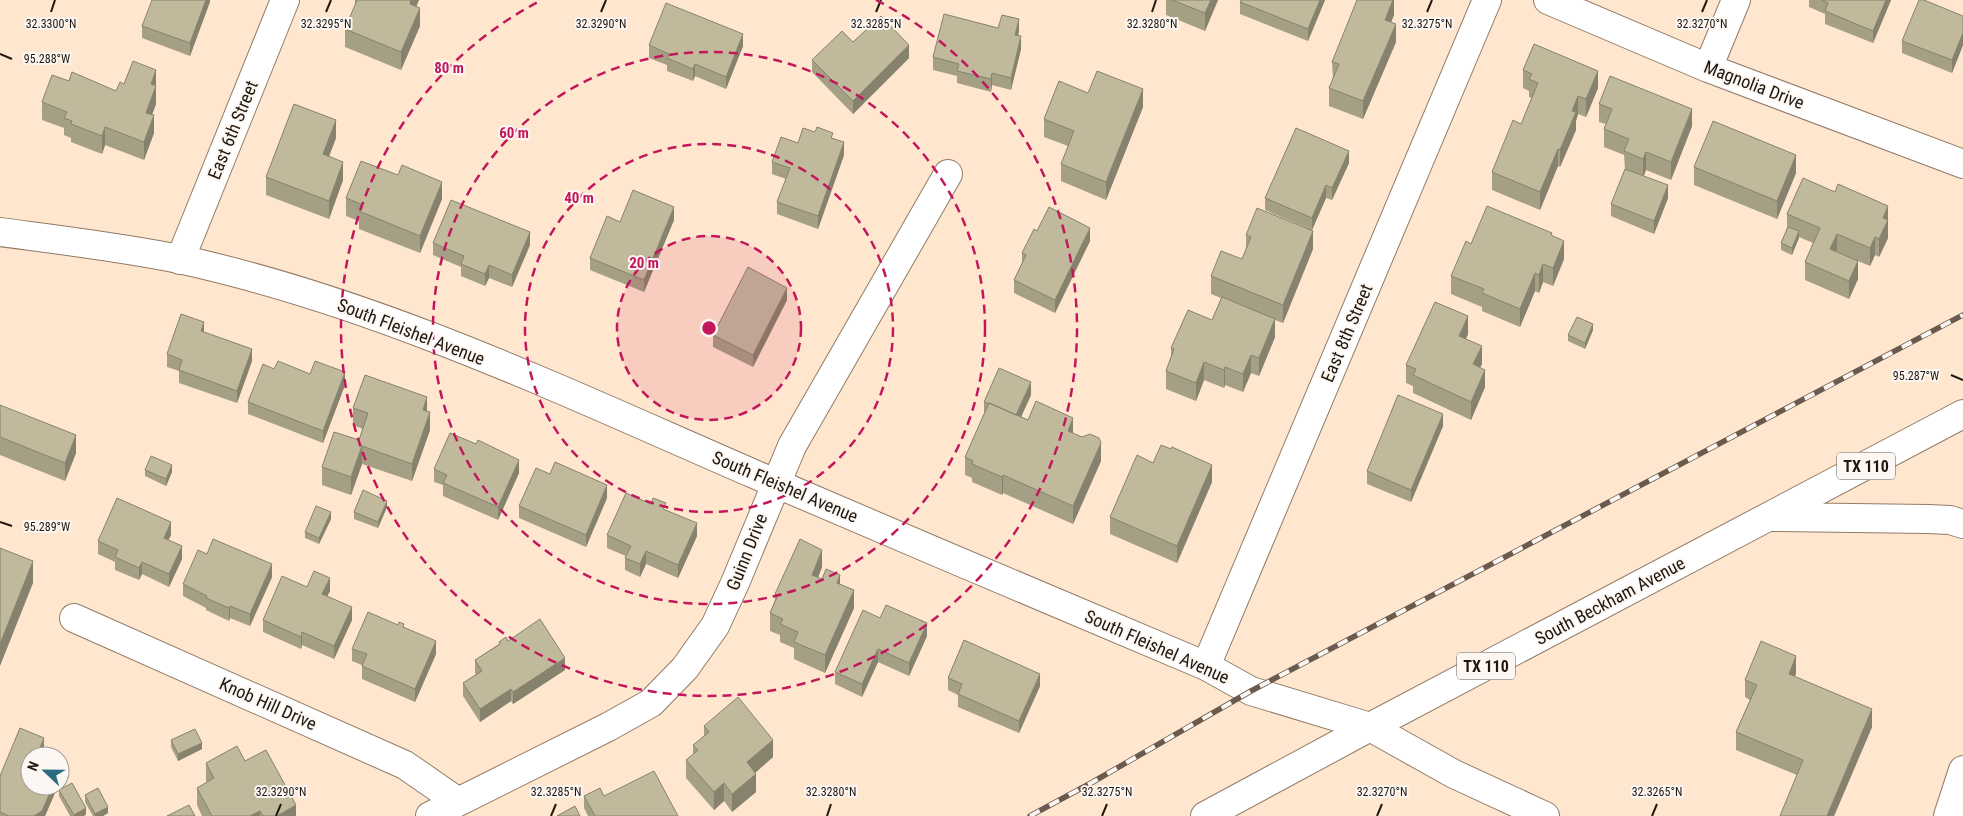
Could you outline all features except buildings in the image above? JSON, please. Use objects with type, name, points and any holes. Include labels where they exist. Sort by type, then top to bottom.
[{"type":"street","name":"East 6th Street","points":[[180,260],[286,0]]},
{"type":"street","name":"East 8th Street","points":[[1206,666],[1487,0]]},
{"type":"street","name":"Magnolia Drive","points":[[1548,0],[1708,68],[1963,164]]},
{"type":"street","points":[[1708,68],[1736,0]]},
{"type":"street","name":"Guinn Drive","points":[[430,816],[456,801],[651,704],[685,668],[715,626],[735,584],[775,483],[808,415],[948,174]]},
{"type":"street","name":"South Fleishel Avenue","points":[[0,232],[114,247],[180,260],[267,282],[409,328],[558,389],[1206,666],[1251,691],[1370,727],[1454,774],[1545,816]]},
{"type":"street","name":"South Beckham Avenue","points":[[1205,816],[1963,414]]},
{"type":"street","points":[[1769,517],[1928,519],[1950,520],[1963,524]]},
{"type":"street","name":"Knob Hill Drive","points":[[74,618],[405,765],[456,801]]},
{"type":"street","points":[[1948,816],[1963,770]]},
{"type":"railway","points":[[1030,816],[1251,691],[1963,315]]}]
